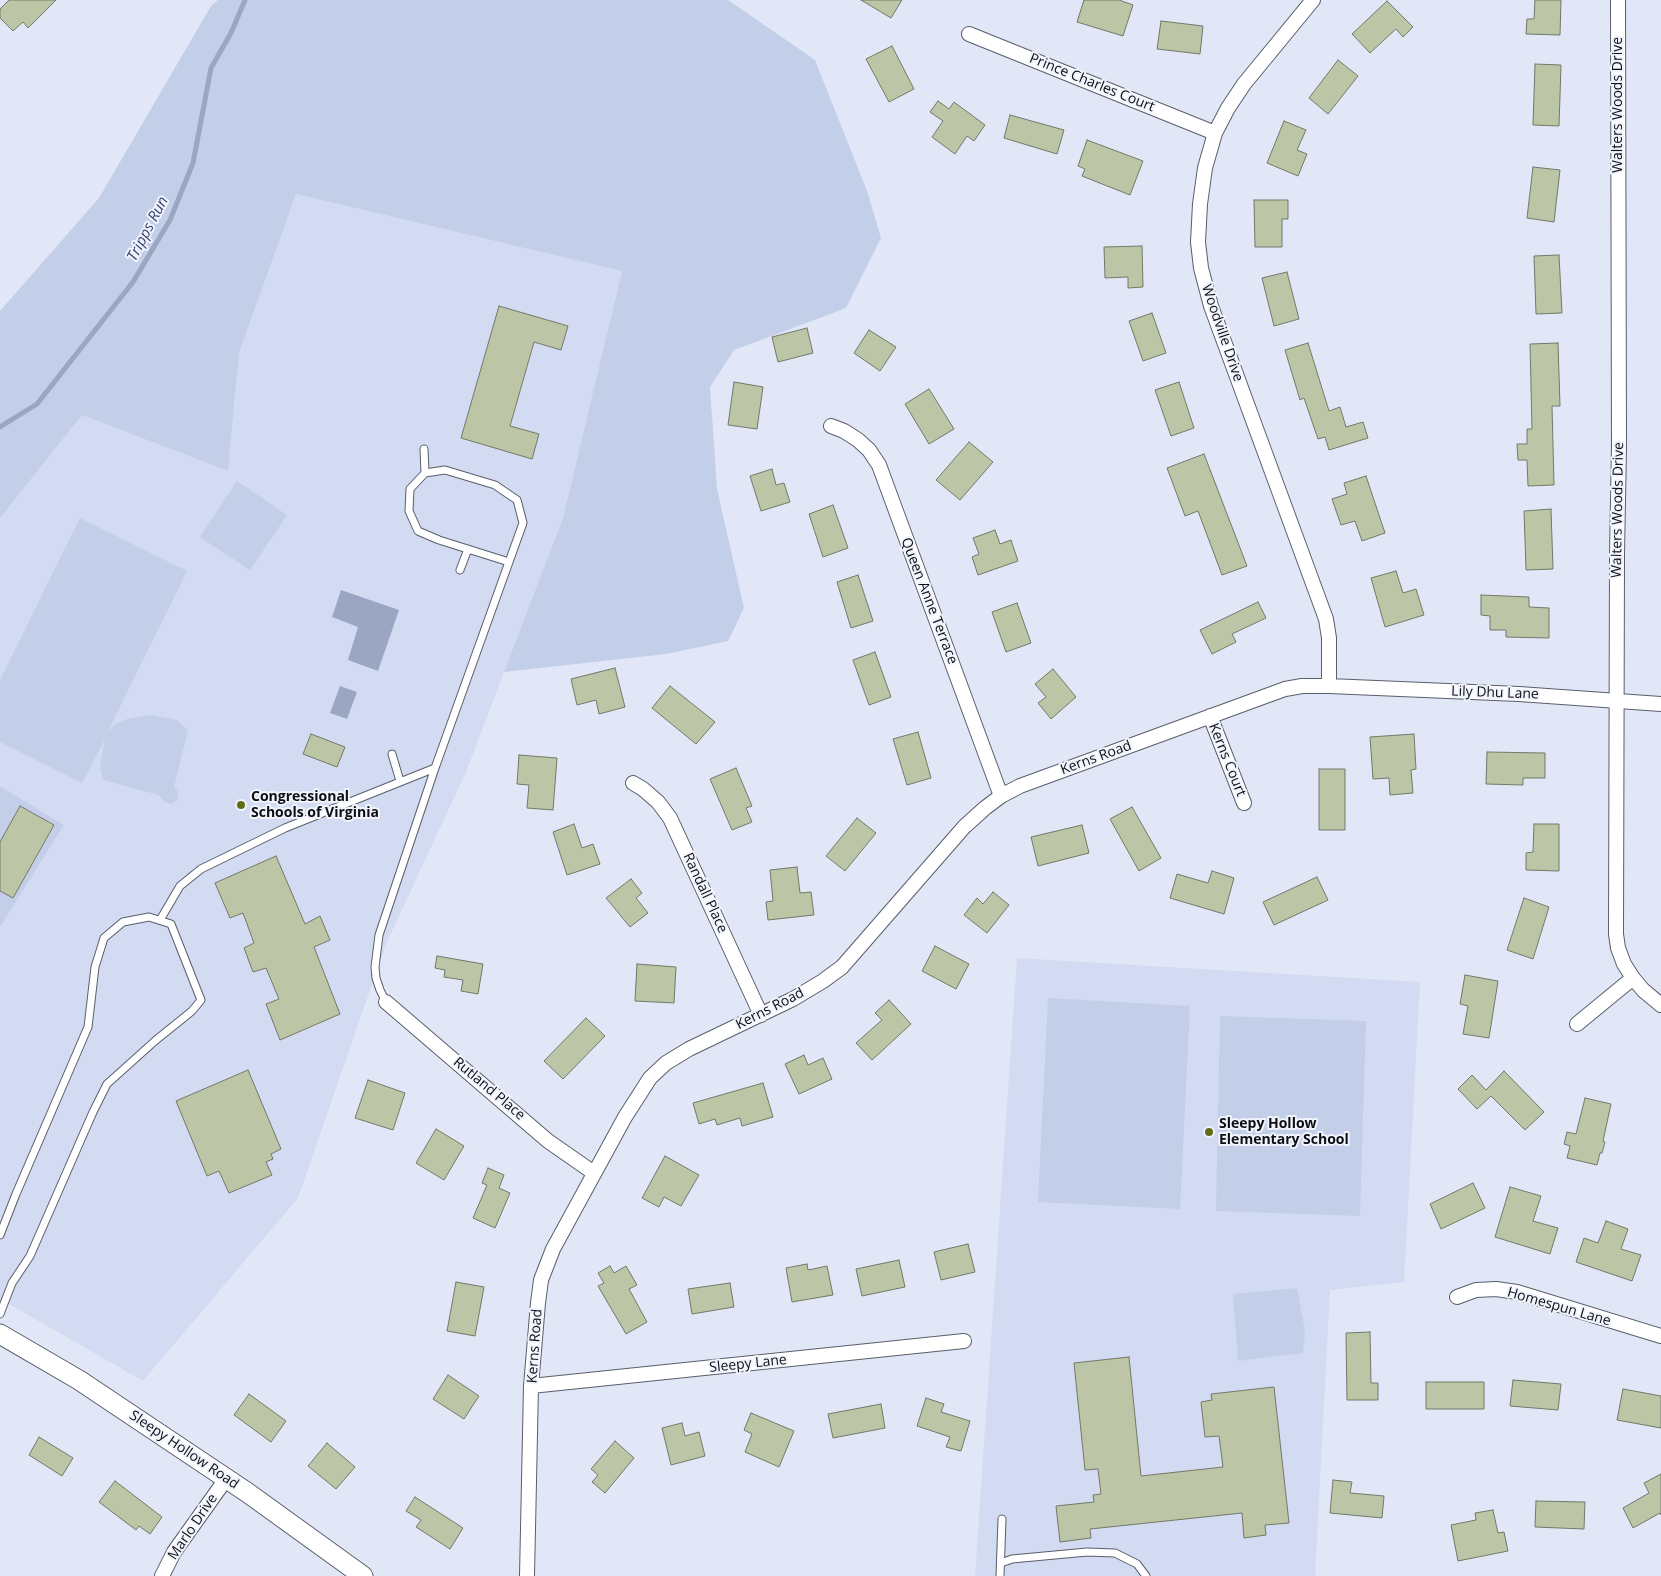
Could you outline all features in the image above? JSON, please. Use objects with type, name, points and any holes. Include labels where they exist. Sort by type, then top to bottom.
[{"type":"main road","name":"Sleepy Hollow Road","points":[[0,1334],[80,1380],[226,1479],[363,1576]]},
{"type":"street","name":"Woodville Drive","points":[[1313,0],[1244,84],[1214,133],[1205,168],[1200,204],[1198,242],[1201,268],[1214,315],[1321,602],[1329,638],[1329,686]]},
{"type":"street","name":"Walters Woods Drive","points":[[1618,0],[1619,446],[1616,934],[1618,948],[1624,964],[1643,990],[1661,1005]]},
{"type":"street","name":"Prince Charles Court","points":[[969,34],[1214,133]]},
{"type":"street","name":"Queen Anne Terrace","points":[[831,426],[844,431],[858,440],[869,450],[879,465],[1001,796]]},
{"type":"street","name":"Kerns Road","points":[[527,1576],[532,1386],[541,1280],[553,1249],[594,1173],[641,1090],[650,1078],[660,1068],[690,1049],[808,990],[842,967],[964,828],[1001,796],[1020,786],[1285,689],[1302,686],[1329,686]]},
{"type":"street","name":"Lily Dhu Lane","points":[[1329,686],[1519,694],[1661,704]]},
{"type":"street","name":"Kerns Court","points":[[1210,716],[1244,803]]},
{"type":"street","name":"Randall Place","points":[[633,783],[658,802],[670,818],[761,1015]]},
{"type":"street","points":[[1576,1024],[1633,978]]},
{"type":"street","name":"Rutland Place","points":[[386,1002],[548,1141],[594,1173]]},
{"type":"street","name":"Homespun Lane","points":[[1457,1297],[1476,1290],[1517,1292],[1661,1336]]},
{"type":"street","name":"Sleepy Lane","points":[[532,1386],[964,1341]]},
{"type":"street","name":"Marlo Drive","points":[[162,1576],[174,1552],[226,1479]]},
{"type":"lane","points":[[424,449],[425,473]]},
{"type":"lane","points":[[386,1002],[376,978],[375,967],[379,936],[435,768],[509,562],[523,523],[517,500],[495,485],[446,470],[425,473],[410,489],[408,511],[418,531],[439,540],[509,562]]},
{"type":"lane","points":[[460,570],[468,549]]},
{"type":"lane","points":[[392,754],[400,782]]},
{"type":"lane","points":[[160,920],[180,886],[201,869],[285,828],[435,768]]},
{"type":"lane","points":[[0,1235],[88,1027],[95,967],[104,938],[123,922],[149,917],[171,924],[201,1000],[192,1011],[156,1040],[108,1084],[93,1112],[30,1256],[12,1283],[0,1314]]},
{"type":"lane","points":[[1000,1576],[1002,1519]]},
{"type":"lane","points":[[1001,1563],[1012,1559],[1087,1552],[1115,1553],[1137,1564],[1146,1576]]},
{"type":"shaded area","points":[[218,0],[728,0],[815,60],[867,191],[881,238],[846,308],[734,350],[710,387],[717,489],[744,608],[728,641],[666,654],[504,672],[563,518],[622,271],[296,194],[239,353],[228,471],[82,415],[0,518],[0,311],[99,198],[211,6]]},
{"type":"shaded area","name":"Congressional Schools of Virginia","points":[[296,194],[622,271],[563,518],[466,772],[386,944],[298,1198],[143,1381],[0,1299],[0,927],[64,825],[0,786],[0,518],[82,415],[228,471],[239,353]]},
{"type":"shaded area","points":[[237,481],[287,515],[250,570],[200,537]]},
{"type":"shaded area","points":[[80,518],[187,571],[107,733],[115,724],[127,719],[150,715],[177,720],[188,730],[174,787],[178,792],[177,800],[171,804],[165,802],[159,795],[103,780],[100,768],[105,739],[82,783],[0,742],[0,680]]},
{"type":"shaded area","points":[[341,590],[399,610],[378,671],[348,660],[358,627],[332,617]]},
{"type":"shaded area","points":[[340,686],[357,692],[347,719],[330,713]]},
{"type":"shaded area","points":[[0,786],[64,825],[0,927]]},
{"type":"shaded area","name":"Sleepy Hollow Elementary School","points":[[1017,958],[1420,982],[1404,1282],[1330,1290],[1315,1576],[975,1576]]},
{"type":"shaded area","points":[[1048,998],[1190,1006],[1180,1209],[1038,1202]]},
{"type":"shaded area","points":[[1220,1016],[1366,1021],[1360,1216],[1216,1211]]},
{"type":"shaded area","points":[[1297,1288],[1305,1332],[1303,1353],[1238,1361],[1233,1294]]},
{"type":"building","points":[[9,0],[56,0],[28,28],[23,22],[13,31],[0,18],[0,9]]},
{"type":"building","points":[[861,0],[902,0],[891,18]]},
{"type":"building","points":[[1084,0],[1119,0],[1133,5],[1123,36],[1077,22]]},
{"type":"building","points":[[1535,0],[1561,0],[1560,35],[1526,34],[1527,19],[1534,19]]},
{"type":"building","points":[[1387,1],[1413,27],[1403,37],[1396,29],[1370,53],[1352,34]]},
{"type":"building","points":[[1161,21],[1203,26],[1200,54],[1157,49]]},
{"type":"building","points":[[892,46],[914,89],[889,102],[866,59]]},
{"type":"building","points":[[1338,60],[1358,76],[1328,114],[1309,98]]},
{"type":"building","points":[[1535,64],[1561,65],[1559,126],[1533,125]]},
{"type":"building","points":[[938,101],[949,109],[954,102],[985,125],[974,141],[967,136],[955,154],[932,137],[943,121],[930,112]]},
{"type":"building","points":[[1010,115],[1064,130],[1057,154],[1004,138]]},
{"type":"building","points":[[1284,121],[1306,130],[1297,150],[1307,154],[1298,176],[1267,163]]},
{"type":"building","points":[[1087,140],[1143,161],[1130,195],[1082,176],[1085,169],[1078,166]]},
{"type":"building","points":[[1533,167],[1560,170],[1554,222],[1527,218]]},
{"type":"building","points":[[1254,200],[1288,200],[1288,219],[1282,219],[1282,247],[1255,247]]},
{"type":"building","points":[[1142,246],[1143,287],[1128,288],[1128,277],[1105,278],[1104,247]]},
{"type":"building","points":[[1559,255],[1562,313],[1536,314],[1534,256]]},
{"type":"building","points":[[1287,272],[1299,319],[1274,326],[1262,278]]},
{"type":"building","points":[[499,306],[568,326],[561,350],[534,342],[510,426],[539,434],[532,459],[461,438]]},
{"type":"building","points":[[1152,313],[1166,353],[1143,361],[1129,321]]},
{"type":"building","points":[[807,328],[813,353],[778,362],[772,337]]},
{"type":"building","points":[[869,330],[896,347],[880,371],[854,353]]},
{"type":"building","points":[[1308,343],[1329,411],[1340,407],[1346,427],[1363,422],[1368,438],[1329,450],[1325,437],[1318,439],[1304,398],[1300,400],[1285,350]]},
{"type":"building","points":[[1558,343],[1560,406],[1552,406],[1554,485],[1528,486],[1527,460],[1518,460],[1517,444],[1527,444],[1527,429],[1532,429],[1530,344]]},
{"type":"building","points":[[734,382],[763,387],[757,429],[728,425]]},
{"type":"building","points":[[1179,382],[1194,428],[1171,436],[1155,390]]},
{"type":"building","points":[[929,389],[954,429],[929,444],[905,404]]},
{"type":"building","points":[[969,442],[993,462],[960,500],[936,480]]},
{"type":"building","points":[[1204,454],[1247,566],[1222,575],[1198,511],[1185,516],[1167,468]]},
{"type":"building","points":[[772,469],[776,485],[784,483],[790,502],[761,511],[750,476]]},
{"type":"building","points":[[1366,476],[1385,533],[1362,541],[1355,521],[1341,525],[1332,499],[1347,494],[1344,483]]},
{"type":"building","points":[[833,505],[848,548],[823,557],[809,514]]},
{"type":"building","points":[[1551,509],[1553,569],[1526,570],[1524,511]]},
{"type":"building","points":[[995,530],[1000,544],[1011,540],[1018,561],[978,575],[972,557],[979,554],[973,538]]},
{"type":"building","points":[[1396,571],[1403,593],[1416,589],[1424,615],[1385,627],[1371,578]]},
{"type":"building","points":[[858,575],[873,621],[851,628],[837,582]]},
{"type":"building","points":[[1481,595],[1529,597],[1529,607],[1549,608],[1549,638],[1506,637],[1506,630],[1490,630],[1490,616],[1481,615]]},
{"type":"building","points":[[1258,602],[1266,618],[1232,634],[1236,642],[1212,654],[1200,630]]},
{"type":"building","points":[[1017,603],[1031,643],[1006,652],[992,612]]},
{"type":"building","points":[[875,652],[891,697],[869,705],[853,660]]},
{"type":"building","points":[[615,668],[625,707],[599,714],[596,700],[577,705],[571,679]]},
{"type":"building","points":[[1053,669],[1076,697],[1051,719],[1038,703],[1046,697],[1035,684]]},
{"type":"building","points":[[670,686],[715,722],[696,744],[652,708]]},
{"type":"building","points":[[918,732],[931,778],[907,785],[893,739]]},
{"type":"building","points":[[311,734],[345,747],[337,767],[303,754]]},
{"type":"building","points":[[1414,734],[1416,769],[1411,770],[1413,793],[1390,795],[1389,778],[1373,779],[1370,737]]},
{"type":"building","points":[[1487,752],[1545,753],[1545,778],[1523,778],[1523,785],[1486,784]]},
{"type":"building","points":[[519,755],[557,758],[553,810],[527,808],[529,785],[517,784]]},
{"type":"building","points":[[736,768],[752,806],[746,808],[752,822],[732,830],[710,779]]},
{"type":"building","points":[[1319,769],[1345,769],[1345,830],[1319,830]]},
{"type":"building","points":[[20,806],[54,825],[13,898],[0,891],[0,842]]},
{"type":"building","points":[[1132,807],[1161,858],[1139,871],[1110,819]]},
{"type":"building","points":[[857,818],[876,833],[845,871],[826,856]]},
{"type":"building","points":[[574,824],[582,848],[593,844],[600,864],[567,875],[553,832]]},
{"type":"building","points":[[1534,824],[1559,824],[1559,871],[1526,870],[1526,853],[1533,852]]},
{"type":"building","points":[[1082,825],[1089,853],[1038,866],[1031,837]]},
{"type":"building","points":[[276,856],[305,924],[320,916],[330,940],[314,947],[340,1014],[280,1040],[266,1004],[279,999],[266,968],[253,972],[244,948],[254,943],[243,913],[230,918],[215,883]]},
{"type":"building","points":[[797,867],[800,893],[811,892],[814,915],[768,920],[766,902],[773,901],[770,870]]},
{"type":"building","points":[[1212,871],[1234,878],[1224,914],[1170,898],[1177,874],[1208,883]]},
{"type":"building","points":[[1317,877],[1328,900],[1274,925],[1263,902]]},
{"type":"building","points":[[631,879],[642,893],[636,898],[648,913],[630,927],[606,898]]},
{"type":"building","points":[[993,892],[1009,905],[987,933],[964,915],[977,898],[983,904]]},
{"type":"building","points":[[1524,898],[1549,907],[1533,959],[1507,950]]},
{"type":"building","points":[[935,946],[969,964],[956,989],[922,971]]},
{"type":"building","points":[[437,956],[483,964],[478,994],[461,991],[463,980],[444,977],[445,970],[435,968]]},
{"type":"building","points":[[637,964],[676,967],[674,1003],[635,1001]]},
{"type":"building","points":[[1465,975],[1498,981],[1489,1038],[1463,1034],[1468,1006],[1460,1004]]},
{"type":"building","points":[[889,1000],[911,1024],[872,1060],[856,1043],[882,1020],[875,1013]]},
{"type":"building","points":[[586,1018],[605,1036],[563,1079],[544,1061]]},
{"type":"building","points":[[804,1055],[808,1065],[823,1058],[832,1079],[799,1094],[785,1064]]},
{"type":"building","points":[[248,1070],[281,1149],[271,1154],[273,1159],[266,1162],[272,1175],[229,1193],[219,1171],[207,1176],[176,1101]]},
{"type":"building","points":[[1504,1071],[1544,1112],[1525,1130],[1491,1096],[1477,1109],[1458,1089],[1472,1075],[1486,1090]]},
{"type":"building","points":[[368,1080],[405,1093],[393,1130],[355,1118]]},
{"type":"building","points":[[763,1083],[773,1117],[742,1126],[740,1118],[717,1125],[715,1119],[699,1124],[693,1103]]},
{"type":"building","points":[[1585,1098],[1611,1104],[1603,1141],[1605,1142],[1597,1165],[1567,1158],[1570,1146],[1564,1144],[1567,1132],[1576,1134]]},
{"type":"building","points":[[436,1129],[464,1146],[444,1180],[416,1163]]},
{"type":"building","points":[[665,1156],[699,1175],[681,1206],[664,1197],[659,1207],[642,1198]]},
{"type":"building","points":[[488,1168],[504,1175],[499,1188],[510,1193],[495,1228],[473,1218],[487,1185],[482,1183]]},
{"type":"building","points":[[1473,1183],[1485,1208],[1441,1229],[1430,1204]]},
{"type":"building","points":[[1510,1187],[1541,1196],[1533,1221],[1558,1228],[1550,1254],[1495,1237]]},
{"type":"building","points":[[1606,1221],[1628,1229],[1621,1249],[1641,1255],[1632,1281],[1576,1262],[1584,1238],[1598,1243]]},
{"type":"building","points":[[968,1244],[975,1272],[941,1280],[934,1252]]},
{"type":"building","points":[[899,1260],[905,1287],[862,1296],[856,1269]]},
{"type":"building","points":[[807,1264],[808,1270],[827,1266],[833,1295],[792,1302],[786,1268]]},
{"type":"building","points":[[610,1266],[614,1273],[626,1266],[637,1285],[629,1289],[647,1322],[626,1334],[598,1286],[604,1283],[598,1273]]},
{"type":"building","points":[[456,1282],[484,1287],[475,1336],[447,1331]]},
{"type":"building","points":[[730,1283],[734,1307],[692,1314],[688,1289]]},
{"type":"building","points":[[1370,1332],[1371,1383],[1378,1383],[1378,1400],[1347,1400],[1346,1333]]},
{"type":"building","points":[[1129,1357],[1141,1476],[1223,1467],[1219,1436],[1205,1437],[1201,1402],[1212,1400],[1211,1394],[1274,1387],[1289,1523],[1265,1525],[1266,1535],[1244,1538],[1242,1513],[1090,1529],[1091,1538],[1060,1542],[1056,1506],[1094,1502],[1093,1495],[1101,1494],[1098,1469],[1085,1470],[1074,1363]]},
{"type":"building","points":[[448,1375],[479,1396],[464,1419],[433,1399]]},
{"type":"building","points":[[1513,1380],[1561,1384],[1558,1410],[1510,1406]]},
{"type":"building","points":[[1426,1382],[1484,1382],[1484,1409],[1426,1409]]},
{"type":"building","points":[[1623,1389],[1661,1396],[1661,1428],[1617,1420]]},
{"type":"building","points":[[249,1394],[286,1421],[271,1442],[234,1415]]},
{"type":"building","points":[[926,1398],[944,1404],[941,1412],[970,1421],[961,1451],[946,1447],[950,1437],[917,1426]]},
{"type":"building","points":[[881,1404],[885,1428],[833,1438],[828,1414]]},
{"type":"building","points":[[751,1413],[794,1431],[779,1467],[745,1452],[752,1434],[744,1430]]},
{"type":"building","points":[[682,1423],[685,1436],[699,1432],[705,1456],[671,1465],[662,1428]]},
{"type":"building","points":[[39,1437],[73,1458],[62,1476],[29,1455]]},
{"type":"building","points":[[615,1441],[634,1458],[605,1493],[592,1482],[598,1475],[591,1469]]},
{"type":"building","points":[[327,1443],[355,1467],[336,1489],[308,1466]]},
{"type":"building","points":[[1661,1474],[1661,1515],[1660,1513],[1633,1528],[1623,1508],[1649,1493],[1644,1483]]},
{"type":"building","points":[[1333,1480],[1352,1482],[1350,1493],[1384,1496],[1382,1518],[1330,1513]]},
{"type":"building","points":[[115,1481],[162,1517],[150,1534],[139,1526],[136,1530],[99,1502]]},
{"type":"building","points":[[415,1497],[463,1528],[450,1549],[416,1527],[421,1520],[406,1511]]},
{"type":"building","points":[[1536,1501],[1585,1502],[1584,1529],[1535,1527]]},
{"type":"building","points":[[1493,1510],[1498,1533],[1504,1532],[1508,1551],[1458,1561],[1451,1525],[1476,1520],[1475,1513]]},
{"type":"waterway","name":"Tripps Run","points":[[0,427],[37,404],[133,282],[170,220],[193,163],[211,68],[231,33],[245,0]]},
{"type":"place","name":"Congressional Schools of Virginia","points":[[241,805]]},
{"type":"place","name":"Sleepy Hollow Elementary School","points":[[1209,1132]]}]
